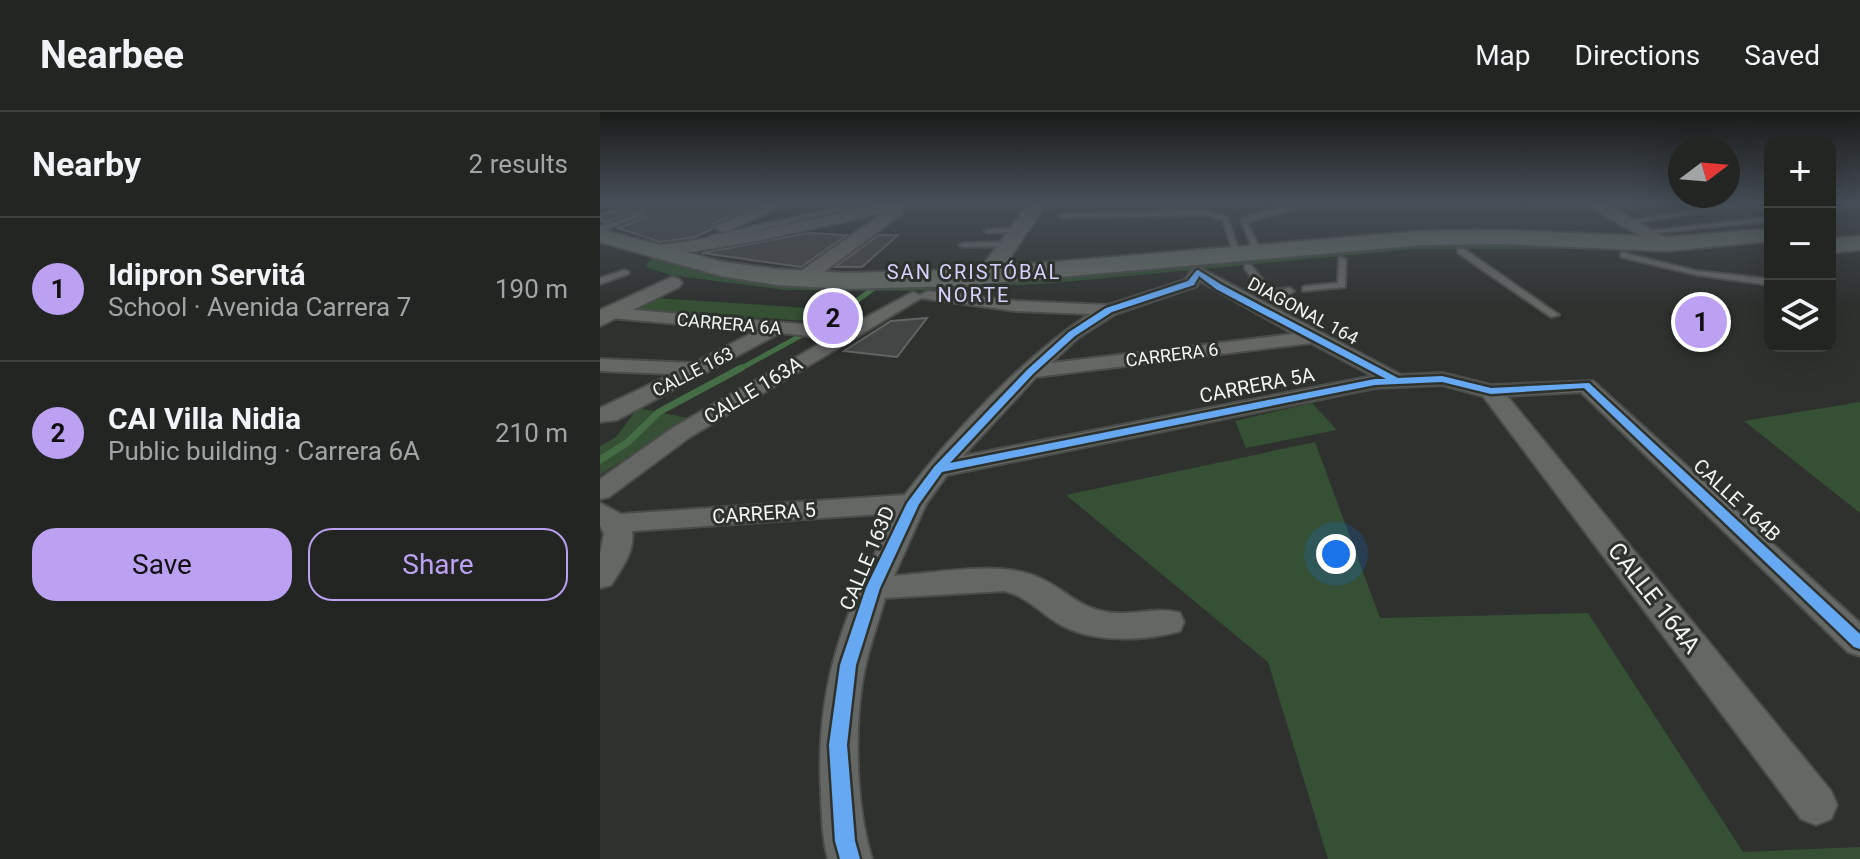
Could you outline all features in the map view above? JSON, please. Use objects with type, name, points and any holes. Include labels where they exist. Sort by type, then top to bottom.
[{"type":"main road","points":[[609,238],[721,269],[802,279],[872,281],[1247,257],[1435,238],[1658,250],[1667,244],[1737,238]]},
{"type":"main road","points":[[987,275],[1013,238]]},
{"type":"main road","points":[[1836,245],[1860,243]]},
{"type":"main road","points":[[1667,244],[1720,257]]},
{"type":"main road","points":[[600,263],[672,283],[765,295],[920,296],[1198,272],[1247,257],[1342,259],[1461,251],[1619,248],[1720,257],[1764,253]]},
{"type":"main road","points":[[600,253],[654,252]]},
{"type":"main road","points":[[625,272],[654,252]]},
{"type":"street","points":[[654,252],[691,238]]},
{"type":"street","points":[[654,252],[735,238]]},
{"type":"street","points":[[802,279],[858,238]]},
{"type":"street","points":[[1656,238],[1667,244]]},
{"type":"street","name":"CALLE 163D","points":[[850,859],[845,841],[838,745],[848,665],[873,588],[913,503],[938,469],[1030,372],[1072,334],[1109,310],[1191,283],[1198,272]]},
{"type":"street","name":"DIAGONAL 164","points":[[1198,272],[1219,287],[1394,379]]},
{"type":"street","points":[[605,316],[672,283]]},
{"type":"street","points":[[920,296],[1016,306],[1109,310]]},
{"type":"street","name":"CALLE 163A","points":[[600,491],[682,432],[847,334],[920,296]]},
{"type":"street","name":"CARRERA 6A","points":[[605,316],[847,334]]},
{"type":"street","name":"CALLE 163","points":[[605,415],[777,328]]},
{"type":"street","name":"CARRERA 6","points":[[1030,372],[1313,337]]},
{"type":"street","points":[[600,365],[698,369]]},
{"type":"street","name":"CARRERA 5A","points":[[938,469],[1394,379],[1442,379],[1491,391],[1586,385]]},
{"type":"street","name":"CALLE 164B","points":[[1586,385],[1860,643]]},
{"type":"street","name":"CALLE 164A","points":[[1491,391],[1816,805]]},
{"type":"street","name":"CARRERA 5","points":[[608,518],[913,503]]},
{"type":"street","points":[[600,577],[619,545],[620,533],[608,518]]},
{"type":"street","points":[[873,588],[1004,580],[1027,585],[1075,618],[1112,626],[1168,622]]},
{"type":"lane","points":[[710,243],[714,238]]},
{"type":"lane","points":[[963,245],[1009,238]]},
{"type":"lane","points":[[1236,238],[1269,293],[1290,291]]},
{"type":"lane","points":[[1245,238],[1247,257]]},
{"type":"lane","points":[[1619,248],[1697,273],[1764,281]]},
{"type":"lane","points":[[1461,251],[1554,315]]},
{"type":"lane","points":[[1306,289],[1342,285],[1342,259]]},
{"type":"lane","points":[[600,281],[625,272]]},
{"type":"green space","points":[[1427,241],[1616,246],[1618,249],[1416,249],[1053,283],[915,291],[785,290],[670,275],[648,268],[646,264],[652,259],[719,275],[816,284]]},
{"type":"green space","points":[[654,298],[824,309],[805,321],[629,309]]},
{"type":"green space","points":[[1860,402],[1860,513],[1744,421]]},
{"type":"green space","points":[[1312,403],[1337,430],[1246,448],[1235,421]]},
{"type":"green space","points":[[638,408],[688,418],[600,475],[600,446],[616,437]]},
{"type":"green space","points":[[1315,442],[1380,618],[1588,613],[1743,852],[1860,847],[1860,859],[1328,859],[1268,662],[1066,495]]},
{"type":"building","points":[[648,238],[689,238],[660,242]]},
{"type":"building","points":[[783,238],[843,238],[801,267],[702,253]]},
{"type":"building","points":[[875,238],[895,238],[862,267],[835,267]]},
{"type":"building","points":[[927,318],[897,357],[844,351],[891,321]]},
{"type":"waterway","points":[[738,370],[833,318],[881,283]]},
{"type":"waterway","points":[[600,460],[628,442],[659,412],[741,368]]},
{"type":"cycle path","points":[[850,859],[845,841],[838,745],[848,665],[873,588],[913,503],[938,469],[1030,372],[1072,334],[1109,310],[1191,283],[1198,272],[1219,287],[1394,379]]},
{"type":"cycle path","points":[[938,469],[1375,382],[1442,379],[1491,391],[1586,385],[1860,643]]},
{"type":"place","name":"CAI Villa Nidia","points":[[833,318]]},
{"type":"place","name":"Idipron Servitá","points":[[1701,322]]},
{"type":"district","name":"SAN CRISTÓBAL NORTE","points":[[974,284]]}]
